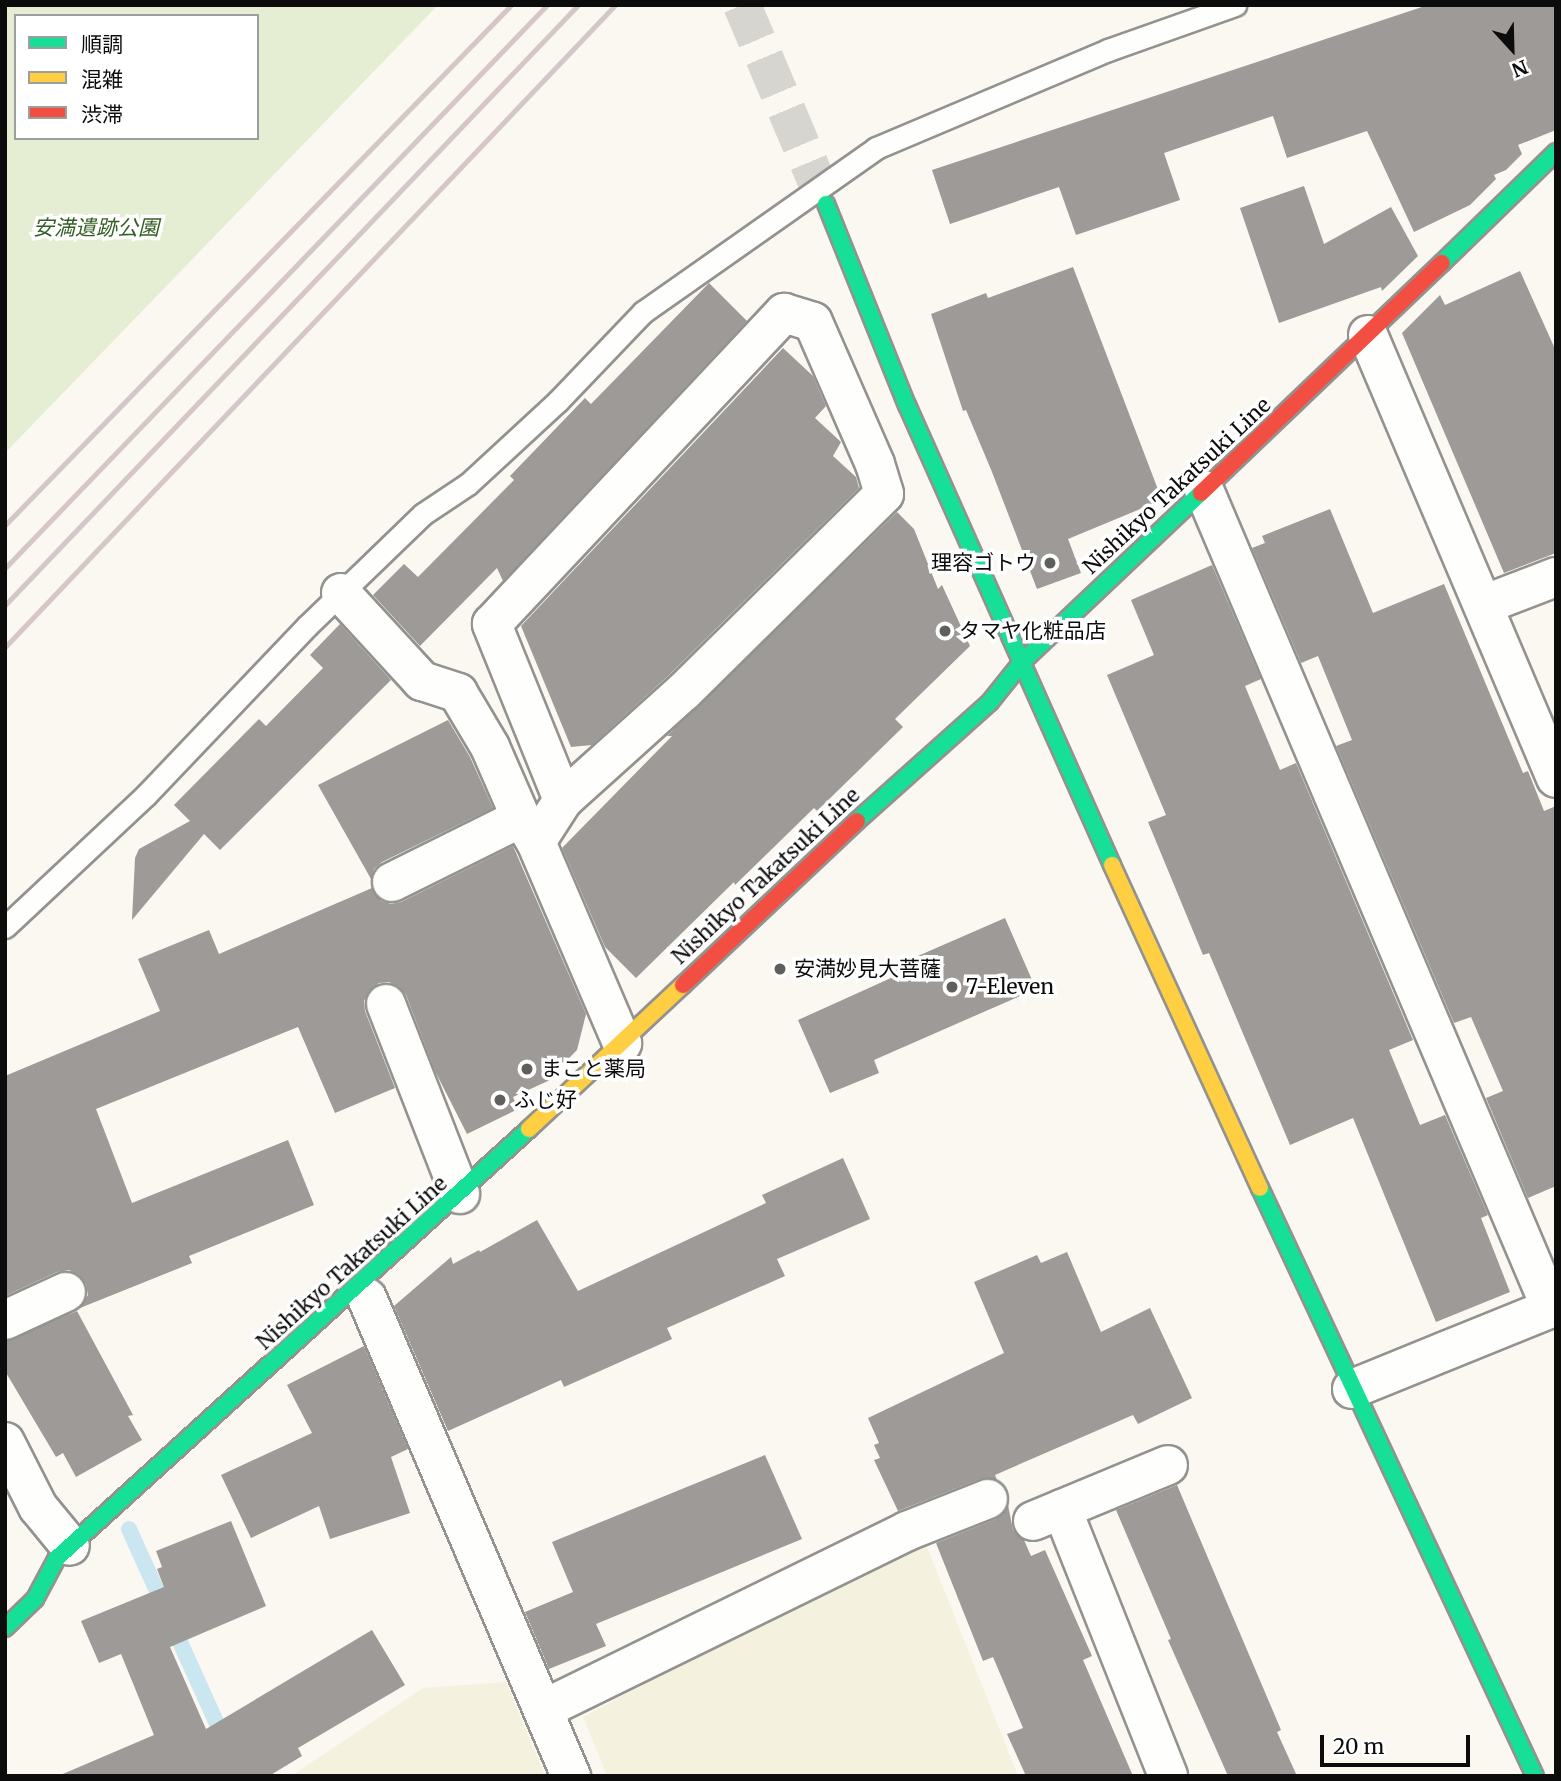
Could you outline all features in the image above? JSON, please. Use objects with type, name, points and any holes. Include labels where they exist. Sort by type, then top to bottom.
[{"type":"main road","name":"Nishikyo Takatsuki Line","points":[[5,1628],[35,1600],[57,1558],[460,1194],[792,879],[990,702],[1022,662],[1556,152]]},
{"type":"main road","points":[[826,204],[908,405],[1022,662],[1352,1389],[1535,1776]]},
{"type":"street","points":[[392,882],[529,830],[563,800],[683,692],[884,494],[875,464],[813,322],[784,313],[492,624],[563,800]]},
{"type":"street","points":[[1368,334],[1556,778]]},
{"type":"street","points":[[1204,490],[1553,1307],[1352,1389]]},
{"type":"street","points":[[1483,605],[1556,577]]},
{"type":"street","points":[[341,593],[422,681],[458,692],[490,747],[529,830],[622,1043]]},
{"type":"street","points":[[386,1004],[460,1194]]},
{"type":"street","points":[[5,1320],[65,1292]]},
{"type":"street","points":[[367,1298],[571,1776]]},
{"type":"street","points":[[5,1442],[38,1507],[70,1546]]},
{"type":"street","points":[[1168,1465],[1047,1515],[1168,1776]]},
{"type":"street","points":[[544,1709],[907,1531],[988,1499]]},
{"type":"lane","points":[[5,927],[146,795],[341,593],[423,514],[468,484],[558,401],[643,312],[876,148],[1108,50],[1234,5]]},
{"type":"shaded area","points":[[922,1534],[1018,1776],[607,1776],[583,1717]]},
{"type":"shaded area","points":[[506,1682],[545,1776],[291,1776],[423,1688]]},
{"type":"green space","name":"安満遺跡公園","points":[[5,5],[438,5],[5,453]]},
{"type":"building","points":[[1428,5],[1556,5],[1556,130],[1518,145],[1522,154],[1506,170],[1494,175],[1496,179],[1470,205],[1414,232],[1367,131],[1287,158],[1273,116],[1164,153],[1180,200],[1076,235],[1059,187],[950,224],[932,170]]},
{"type":"building","points":[[1304,186],[1324,244],[1391,207],[1418,256],[1382,291],[1381,287],[1279,323],[1240,208]]},
{"type":"building","points":[[1073,267],[1162,500],[1068,539],[1081,573],[1037,589],[992,472],[966,410],[963,411],[931,314],[986,293],[988,298]]},
{"type":"building","points":[[1520,271],[1556,351],[1556,553],[1504,573],[1402,333],[1440,295],[1445,305]]},
{"type":"building","points":[[709,283],[747,321],[503,581],[497,568],[420,646],[373,595],[404,564],[418,577],[514,480],[510,476],[585,398],[591,404]]},
{"type":"building","points":[[783,348],[813,376],[826,406],[815,418],[841,442],[833,456],[856,477],[859,488],[668,676],[592,745],[571,747],[521,626]]},
{"type":"building","points":[[1330,509],[1373,613],[1444,584],[1523,773],[1528,771],[1544,811],[1556,806],[1556,1186],[1528,1198],[1486,1098],[1503,1091],[1471,1017],[1454,1023],[1336,746],[1352,740],[1318,656],[1301,663],[1252,548],[1265,543],[1262,536]]},
{"type":"building","points":[[897,512],[914,529],[938,589],[942,585],[970,646],[895,719],[903,727],[817,811],[814,808],[735,885],[734,882],[636,978],[605,947],[562,848],[672,736],[667,736]]},
{"type":"building","points":[[1212,565],[1261,679],[1245,686],[1280,770],[1296,763],[1413,1040],[1389,1050],[1420,1125],[1445,1115],[1488,1215],[1481,1218],[1510,1292],[1436,1322],[1353,1118],[1290,1145],[1209,953],[1203,955],[1148,822],[1166,815],[1107,675],[1154,655],[1131,600]]},
{"type":"building","points":[[340,624],[391,680],[220,850],[204,834],[132,920],[135,858],[139,849],[190,821],[174,805],[259,719],[266,726],[323,668],[310,655]]},
{"type":"building","points":[[448,720],[470,757],[493,808],[382,862],[374,869],[371,879],[318,785]]},
{"type":"building","points":[[513,846],[586,1014],[577,1050],[566,1061],[549,1069],[553,1077],[550,1080],[513,1097],[518,1109],[467,1134],[435,1071],[406,995],[399,987],[389,982],[379,983],[369,991],[364,1001],[365,1011],[395,1088],[335,1113],[298,1027],[96,1109],[132,1203],[288,1140],[314,1205],[189,1256],[192,1263],[80,1308],[88,1295],[86,1284],[79,1275],[69,1270],[57,1272],[5,1296],[5,1076],[160,1011],[138,959],[209,930],[219,954],[372,888],[381,901],[391,904],[401,902]]},
{"type":"building","points":[[1005,918],[1036,989],[874,1060],[879,1073],[830,1093],[798,1020],[891,978],[888,969]]},
{"type":"building","points":[[843,1158],[870,1219],[777,1259],[785,1276],[667,1328],[672,1339],[564,1387],[561,1380],[448,1431],[394,1306],[451,1257],[453,1264],[537,1220],[578,1291],[766,1203],[762,1195]]},
{"type":"building","points":[[1067,1252],[1101,1332],[1150,1308],[1192,1398],[1138,1424],[1133,1415],[995,1475],[997,1480],[980,1479],[898,1511],[874,1460],[880,1458],[874,1445],[879,1443],[868,1418],[1004,1353],[974,1282],[1037,1255],[1041,1263]]},
{"type":"building","points":[[77,1311],[133,1415],[128,1416],[142,1440],[76,1477],[63,1453],[56,1457],[5,1371],[5,1341]]},
{"type":"building","points":[[364,1346],[408,1449],[391,1457],[410,1513],[330,1539],[319,1506],[251,1538],[221,1475],[312,1433],[287,1385]]},
{"type":"building","points":[[765,1455],[802,1539],[596,1624],[606,1646],[549,1669],[525,1612],[573,1592],[552,1542]]},
{"type":"building","points":[[1177,1485],[1281,1730],[1277,1732],[1297,1776],[1228,1776],[1168,1640],[1171,1639],[1116,1510]]},
{"type":"building","points":[[1008,1505],[1013,1530],[1024,1540],[1031,1556],[1045,1550],[1092,1656],[1083,1660],[1133,1776],[1026,1776],[1007,1734],[1023,1728],[993,1657],[983,1661],[936,1543],[996,1519]]},
{"type":"building","points":[[231,1521],[266,1606],[170,1647],[206,1729],[372,1630],[405,1685],[298,1748],[302,1756],[269,1776],[58,1776],[154,1735],[121,1654],[99,1663],[81,1621],[164,1587],[157,1569],[162,1567],[156,1551]]},
{"type":"waterway","points":[[129,1529],[225,1742]]},
{"type":"tunnel","points":[[742,5],[826,204]]},
{"type":"railway","points":[[5,525],[511,5]]},
{"type":"railway","points":[[5,568],[547,5]]},
{"type":"railway","points":[[5,605],[578,5]]},
{"type":"railway","points":[[5,647],[615,5]]},
{"type":"traffic: fast","points":[[1442,263],[1556,152]]},
{"type":"traffic: fast","points":[[826,204],[907,405],[1112,865]]},
{"type":"traffic: fast","points":[[857,821],[990,702],[1022,662],[1201,493]]},
{"type":"traffic: fast","points":[[5,1628],[35,1599],[57,1558],[529,1129]]},
{"type":"traffic: fast","points":[[1260,1188],[1535,1776]]},
{"type":"traffic: slow","points":[[1112,865],[1260,1188]]},
{"type":"traffic: slow","points":[[529,1129],[683,985]]},
{"type":"traffic: jam","points":[[1201,493],[1442,263]]},
{"type":"traffic: jam","points":[[683,985],[857,821]]},
{"type":"place","name":"理容ゴトウ","points":[[1050,563]]},
{"type":"place","name":"タマヤ化粧品店","points":[[945,631]]},
{"type":"place","name":"安満妙見大菩薩","points":[[780,969]]},
{"type":"place","name":"7-Eleven","points":[[952,987]]},
{"type":"place","name":"まこと薬局","points":[[527,1069]]},
{"type":"place","name":"ふじ好","points":[[500,1100]]}]
